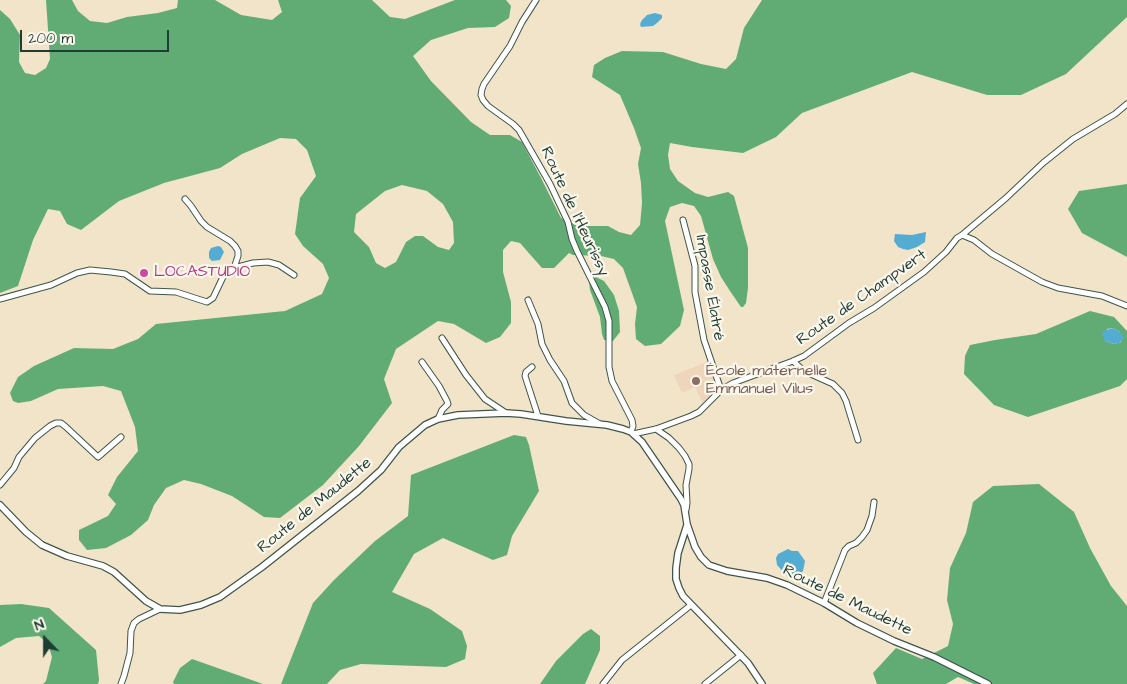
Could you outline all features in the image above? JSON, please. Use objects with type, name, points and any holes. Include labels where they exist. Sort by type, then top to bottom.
[{"type":"street","name":"Route de l'Heurissy","points":[[536,0],[510,46],[484,84],[481,95],[488,106],[519,130],[550,184],[568,222],[577,251],[605,307],[609,321],[609,367],[612,382],[632,420],[632,433]]},
{"type":"street","name":"Route de Champvert","points":[[632,433],[656,429],[691,416],[698,412],[721,390],[733,383],[804,356],[904,286],[936,261],[957,238],[1006,198],[1043,163],[1073,139],[1115,114],[1127,104]]},
{"type":"street","points":[[185,199],[207,227],[236,246],[238,256],[234,268]]},
{"type":"street","name":"Impasse Élatré","points":[[683,220],[695,266],[695,292],[704,340],[721,390]]},
{"type":"street","points":[[962,235],[974,240],[992,254],[1042,282],[1058,288],[1102,296],[1127,306]]},
{"type":"street","points":[[0,299],[51,285],[77,273],[90,270],[125,274],[150,291],[176,292],[207,302],[213,298],[223,278],[234,268],[252,263],[268,262],[279,265],[294,275]]},
{"type":"street","points":[[528,300],[538,324],[542,344],[564,381],[572,403],[584,415],[603,425]]},
{"type":"street","points":[[442,338],[466,375],[485,399],[506,413]]},
{"type":"street","points":[[792,361],[804,372],[833,384],[842,393],[858,440]]},
{"type":"street","points":[[422,362],[439,386],[448,404],[442,410],[438,419]]},
{"type":"street","points":[[532,367],[526,372],[525,378],[538,416]]},
{"type":"street","name":"Route de Maudette","points":[[160,609],[180,610],[201,605],[220,597],[262,567],[358,491],[381,470],[399,447],[425,425],[438,419],[458,415],[506,413],[603,425],[632,433],[642,442],[681,499],[697,552],[709,565],[727,571],[767,578],[787,585],[824,603],[857,623],[894,641],[934,657],[988,684]]},
{"type":"street","points":[[0,485],[35,438],[56,423],[66,426],[98,457],[120,437]]},
{"type":"street","points":[[656,429],[679,448],[689,464],[686,485],[686,512]]},
{"type":"street","points":[[824,603],[845,550],[856,543],[867,530],[874,502]]},
{"type":"street","points":[[0,505],[26,532],[42,545],[67,556],[103,566],[114,572],[146,601],[160,609]]},
{"type":"street","points":[[687,524],[678,553],[676,568],[676,579],[683,596],[741,655],[762,684]]},
{"type":"street","points":[[603,684],[622,660],[691,605]]},
{"type":"street","points":[[121,684],[130,653],[131,631],[134,623],[160,609]]},
{"type":"street","points":[[705,684],[741,655]]},
{"type":"shaded area","name":"École maternelle Emmanuel Vilus","points":[[709,361],[718,389],[703,403],[695,387],[682,393],[674,375]]},
{"type":"green space","points":[[46,0],[72,0],[78,11],[90,21],[107,23],[127,17],[158,13],[177,8],[178,0],[215,0],[241,15],[272,20],[282,12],[278,0],[372,0],[390,17],[405,19],[455,0],[506,0],[511,6],[509,18],[495,27],[468,28],[431,40],[413,56],[431,81],[471,122],[490,135],[510,135],[522,142],[561,218],[578,226],[608,226],[619,232],[631,235],[640,225],[642,203],[638,164],[641,148],[620,95],[592,77],[594,65],[605,58],[622,51],[663,52],[701,64],[726,69],[736,59],[744,28],[762,0],[1127,0],[1127,17],[1066,74],[1021,95],[987,95],[912,72],[802,113],[776,137],[743,153],[670,143],[668,155],[670,169],[678,181],[695,193],[708,197],[728,192],[734,196],[748,248],[748,288],[746,303],[743,307],[741,307],[721,277],[713,259],[701,216],[694,206],[682,203],[670,207],[665,221],[684,310],[680,326],[661,344],[645,346],[636,339],[637,307],[623,268],[614,259],[569,253],[554,268],[542,268],[520,243],[511,241],[503,250],[503,272],[511,302],[511,323],[500,337],[486,343],[454,324],[438,321],[396,349],[384,379],[392,403],[359,446],[323,485],[280,518],[264,517],[232,496],[201,484],[184,480],[166,488],[154,505],[148,520],[131,535],[106,548],[87,550],[79,540],[79,530],[108,516],[116,504],[108,495],[117,477],[138,451],[135,427],[121,391],[103,386],[58,389],[31,401],[18,403],[13,401],[10,393],[18,377],[34,366],[74,348],[113,349],[138,339],[156,324],[285,311],[322,294],[329,278],[323,264],[303,246],[295,234],[300,198],[316,176],[307,150],[296,139],[280,138],[242,154],[220,168],[164,183],[119,201],[81,230],[67,224],[60,211],[48,209],[33,240],[18,286],[0,293],[0,10],[10,19],[20,35],[19,62],[25,73],[35,75],[46,68],[50,59]],"holes":[[[402,185],[427,191],[443,204],[453,222],[454,243],[449,250],[438,247],[423,236],[415,236],[406,242],[396,262],[385,268],[376,263],[369,247],[354,232],[356,214],[385,191]]]},
{"type":"green space","points":[[1127,184],[1127,257],[1082,233],[1068,209],[1079,191]]},
{"type":"green space","points":[[596,277],[604,281],[614,295],[619,311],[620,332],[613,341],[604,340],[600,317],[590,290],[589,281]]},
{"type":"green space","points":[[1090,311],[1114,317],[1127,331],[1127,379],[1120,386],[1028,417],[994,405],[964,374],[965,356],[970,345],[1036,334]],"holes":[[[1113,328],[1120,332],[1121,342],[1114,344],[1105,341],[1107,329]]]},
{"type":"green space","points":[[514,435],[526,437],[539,491],[512,536],[507,555],[493,560],[443,538],[414,554],[392,592],[430,609],[462,631],[467,646],[465,659],[446,667],[361,664],[340,670],[327,684],[281,684],[313,603],[375,541],[408,516],[411,475]]},
{"type":"green space","points":[[1039,484],[1074,512],[1090,548],[1111,586],[1127,606],[1127,684],[974,684],[958,677],[946,684],[877,684],[873,673],[896,648],[922,659],[948,646],[953,624],[947,600],[950,568],[966,533],[973,502],[993,486]]},
{"type":"green space","points":[[21,604],[49,608],[96,650],[98,684],[43,684],[46,681],[52,657],[48,644],[39,636],[16,638],[0,647],[0,605]]},
{"type":"green space","points":[[591,629],[600,636],[600,650],[585,684],[540,684],[556,661],[583,634]]},
{"type":"green space","points":[[192,659],[263,684],[174,684],[173,682],[180,668]]},
{"type":"water","points":[[655,13],[662,15],[662,18],[653,26],[641,27],[642,20],[647,15]]},
{"type":"water","points":[[926,232],[925,242],[908,250],[898,247],[894,241],[895,234],[912,235]]},
{"type":"water","points":[[218,246],[224,252],[220,260],[212,261],[209,258],[209,252],[211,248]]},
{"type":"water","points":[[1113,328],[1120,332],[1124,338],[1119,343],[1114,344],[1105,341],[1102,334],[1103,331]]},
{"type":"water","points":[[788,549],[798,551],[805,561],[803,571],[796,577],[787,576],[777,565],[776,558],[778,554]]},
{"type":"place","name":"LOCASTUDIO","points":[[144,273]]},
{"type":"place","name":"École maternelle Emmanuel Vilus","points":[[696,381]]}]
